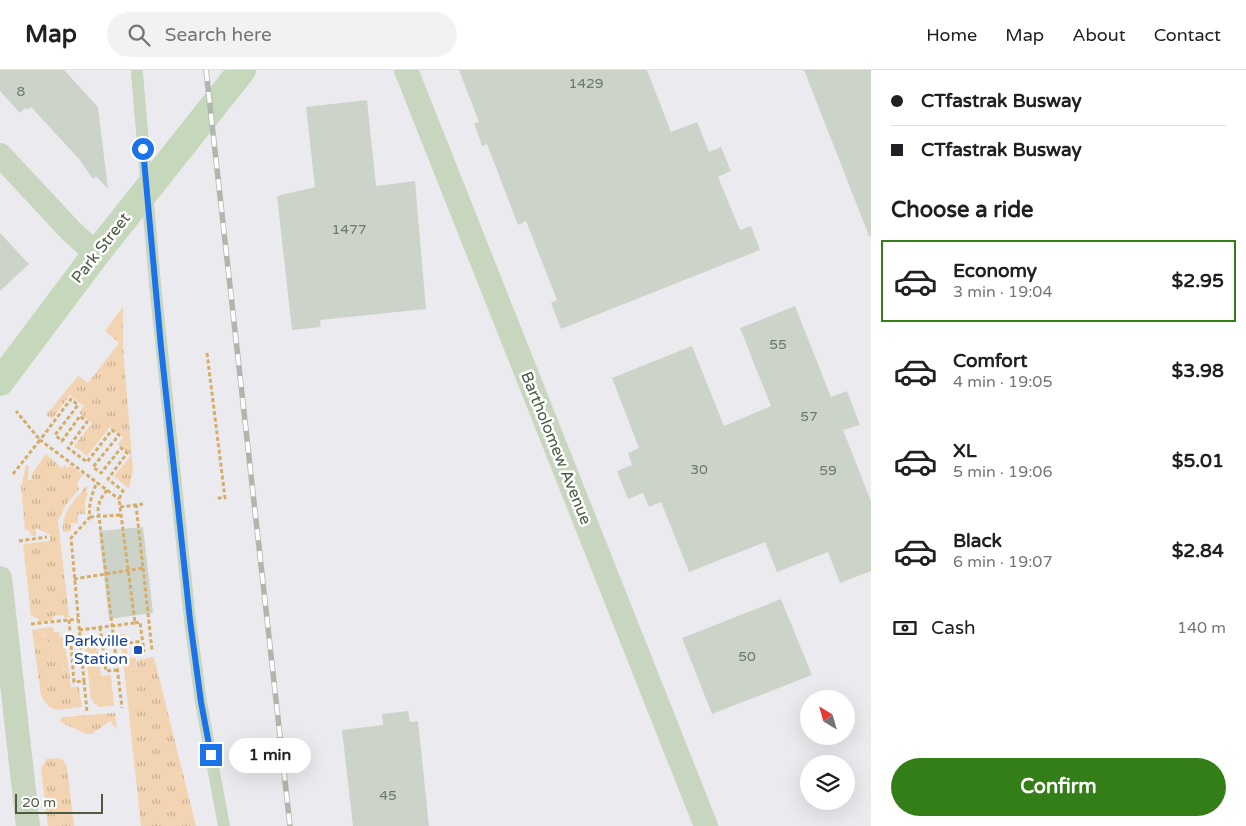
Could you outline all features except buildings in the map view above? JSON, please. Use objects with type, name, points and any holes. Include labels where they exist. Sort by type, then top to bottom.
[{"type":"main road","name":"Park Street","points":[[0,382],[96,254],[242,70]]},
{"type":"street","name":"Bartholomew Avenue","points":[[406,70],[706,826]]},
{"type":"street","points":[[0,155],[71,232],[96,254]]},
{"type":"street","points":[[0,578],[28,826]]},
{"type":"lane","points":[[136,71],[161,347],[190,620],[201,702],[224,826]]},
{"type":"path","points":[[207,353],[224,498],[215,498]]},
{"type":"path","points":[[13,474],[71,399],[78,405],[55,435],[62,441],[80,416],[86,422],[68,448],[87,462],[112,430],[118,435],[93,467],[102,473],[122,448],[127,453],[108,479],[123,491],[119,499],[135,623]]},
{"type":"path","points":[[16,411],[40,440],[119,499]]},
{"type":"path","points":[[90,517],[88,508],[93,490],[98,482]]},
{"type":"path","points":[[107,490],[100,500],[98,508],[122,708]]},
{"type":"path","points":[[120,507],[143,504]]},
{"type":"path","points":[[136,505],[152,650]]},
{"type":"path","points":[[87,712],[71,538],[90,517],[121,515]]},
{"type":"path","points":[[19,541],[47,538]]},
{"type":"path","points":[[74,579],[143,568]]},
{"type":"path","points":[[69,620],[74,682],[84,681]]},
{"type":"path","points":[[28,625],[78,620]]},
{"type":"path","points":[[79,630],[140,622],[144,652]]},
{"type":"path","points":[[100,627],[106,671],[117,670]]},
{"type":"path","points":[[129,643],[142,641]]},
{"type":"green space","points":[[123,307],[123,346],[133,471],[129,489],[114,476],[131,455],[118,445],[123,437],[110,427],[87,456],[74,446],[92,423],[79,413],[84,406],[70,395],[52,419],[46,415],[78,376],[88,383],[119,343],[105,331]]},
{"type":"green space","points":[[46,454],[62,468],[64,465],[68,468],[70,465],[83,475],[77,483],[79,489],[66,505],[58,521],[69,616],[71,617],[64,618],[64,615],[53,616],[53,620],[38,622],[38,618],[34,618],[33,615],[31,616],[23,544],[50,541],[50,535],[36,528],[36,536],[32,536],[28,530],[25,530],[21,487],[26,465],[29,466],[28,480],[31,480],[33,472]]},
{"type":"green space","points":[[86,486],[88,494],[85,501],[85,514],[78,514],[78,523],[71,523],[71,531],[63,532],[66,513]]},
{"type":"green space","points":[[53,627],[54,632],[59,632],[60,637],[64,636],[69,671],[61,666],[53,643],[44,634],[43,628]]},
{"type":"green space","points":[[43,628],[43,635],[53,643],[63,669],[69,671],[71,687],[79,687],[82,707],[56,710],[49,707],[41,696],[32,630]]},
{"type":"green space","points":[[120,634],[125,634],[128,658],[136,658],[137,668],[130,670],[133,705],[128,705]]},
{"type":"green space","points":[[96,637],[101,676],[111,675],[114,706],[98,707],[97,704],[94,704],[93,700],[91,701],[84,638]]},
{"type":"green space","points":[[154,657],[196,826],[141,826],[128,705],[133,705],[130,670],[137,668],[137,660]]},
{"type":"green space","points":[[115,713],[117,730],[110,721],[92,734],[87,734],[60,722],[61,717]]},
{"type":"green space","points":[[58,758],[63,760],[67,767],[74,826],[48,826],[41,769],[46,759]]},
{"type":"railway","points":[[206,70],[290,826]]},
{"type":"place","name":"Parkville Station","points":[[138,650]]},
{"type":"route","points":[[143,149],[161,347],[190,620],[201,702],[211,755]]}]
